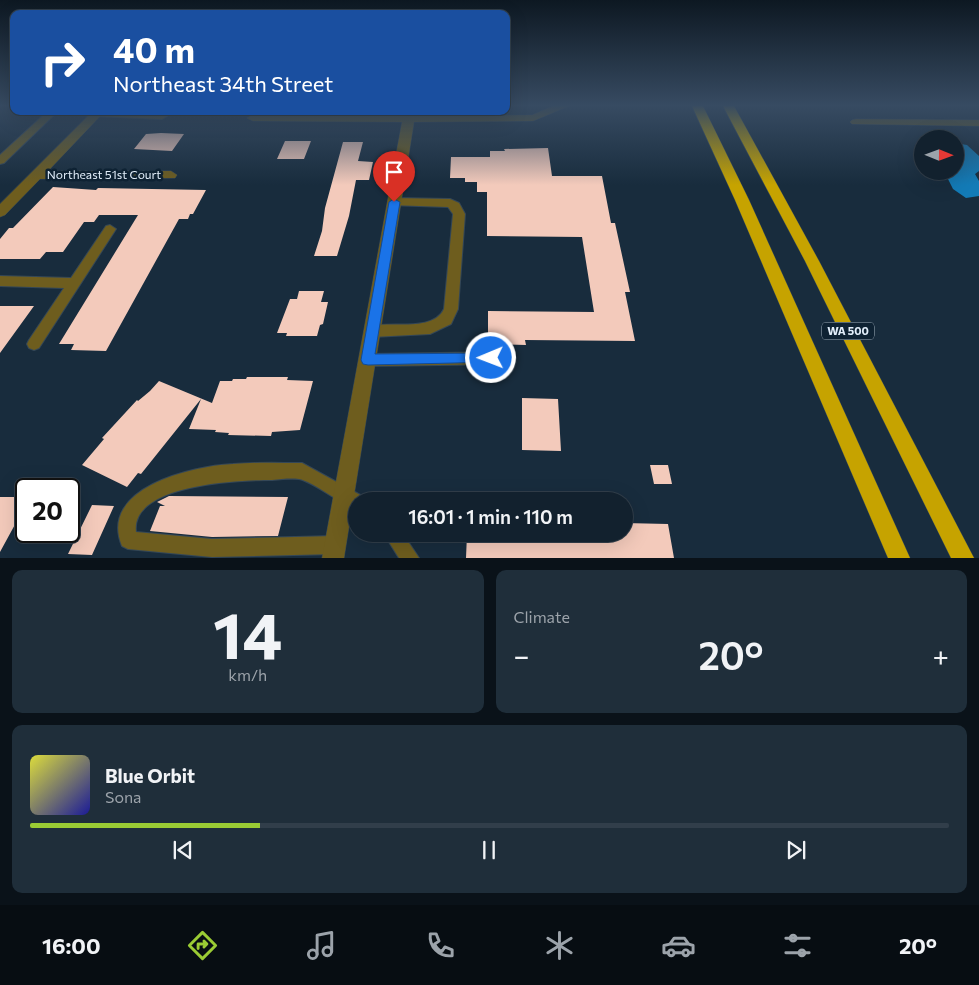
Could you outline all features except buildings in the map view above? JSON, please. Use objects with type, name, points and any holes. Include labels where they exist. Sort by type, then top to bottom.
[{"type":"highway","name":"WA 500","points":[[709,132],[742,200],[899,558]]},
{"type":"highway","name":"WA 500","points":[[742,132],[812,261],[964,558]]},
{"type":"highway","points":[[842,429],[890,558]]},
{"type":"street","points":[[0,212],[79,132]]},
{"type":"street","points":[[351,492],[372,331],[406,132]]},
{"type":"street","name":"Northeast 51st Court","points":[[36,176],[171,175]]},
{"type":"street","points":[[334,551],[348,506]]},
{"type":"lane","points":[[0,161],[31,132]]},
{"type":"lane","points":[[372,331],[430,328],[446,320],[451,309],[459,214],[456,206],[450,203],[394,202]]},
{"type":"lane","points":[[34,344],[110,229]]},
{"type":"lane","points":[[0,281],[74,283]]},
{"type":"lane","points":[[368,360],[509,358]]},
{"type":"lane","points":[[334,551],[212,548],[128,540],[126,521],[136,503],[170,484],[231,472],[302,471],[348,498]]},
{"type":"lane","points":[[399,542],[410,558]]},
{"type":"water","points":[[964,144],[967,145],[979,156],[979,171],[975,174],[979,181],[979,196],[966,198],[953,189],[948,180],[964,180]]},
{"type":"route","points":[[394,202],[368,360],[491,358]]}]
